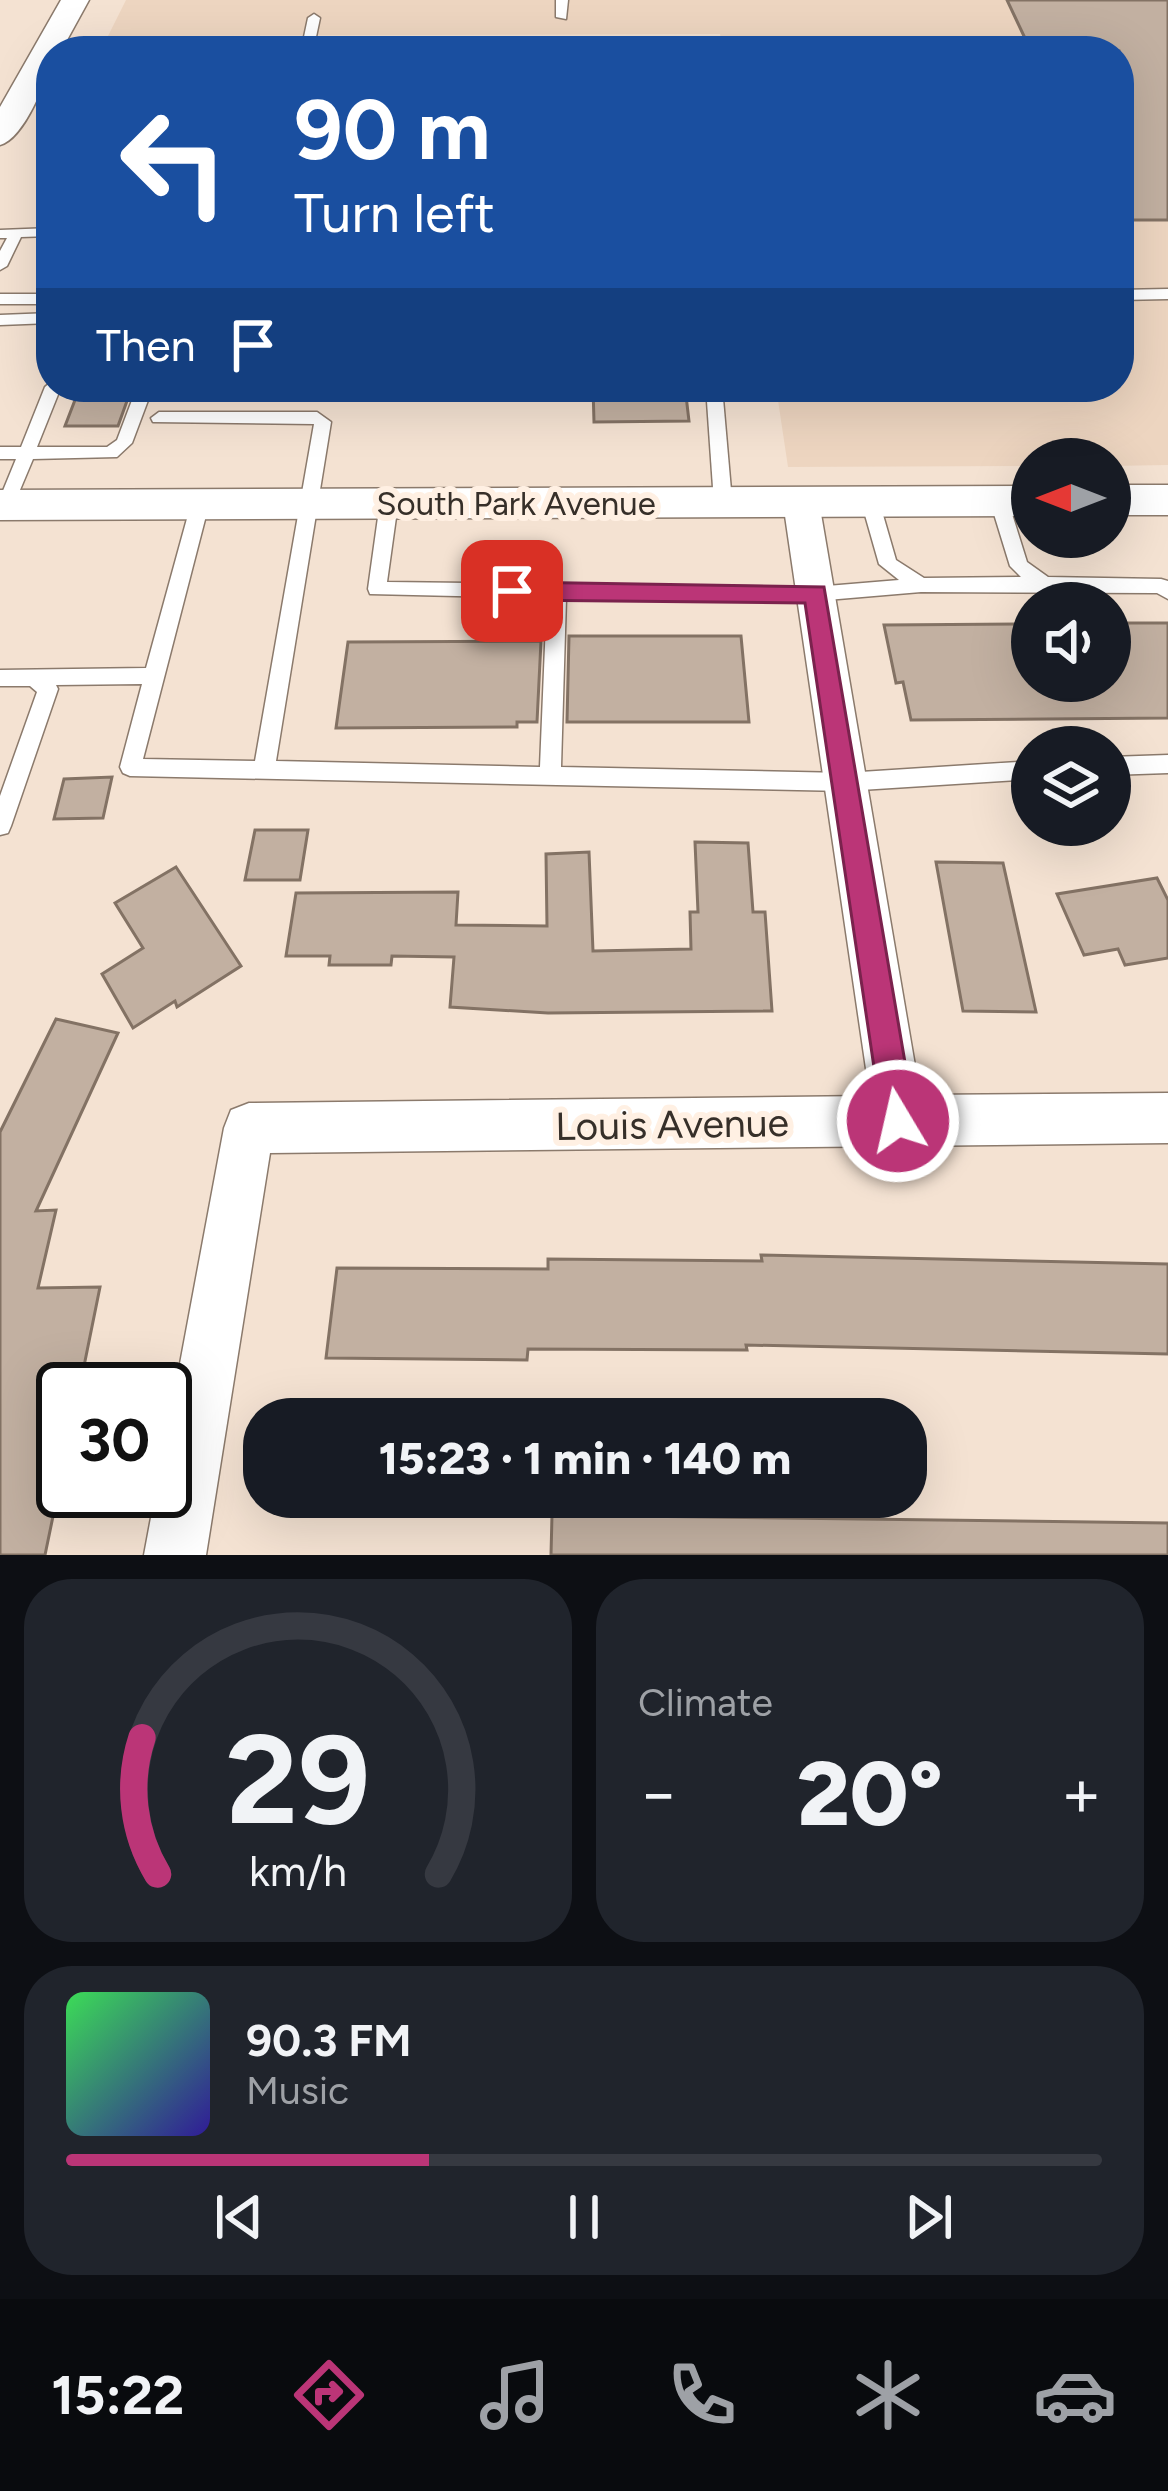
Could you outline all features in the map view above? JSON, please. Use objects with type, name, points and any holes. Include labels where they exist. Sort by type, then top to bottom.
[{"type":"street","points":[[57,36],[75,0]]},
{"type":"street","points":[[0,135],[36,74]]},
{"type":"street","points":[[1131,500],[1168,500]]},
{"type":"street","name":"South Park Avenue","points":[[3,505],[1011,501]]},
{"type":"street","points":[[801,502],[898,1121]]},
{"type":"street","name":"Louis Avenue","points":[[175,1555],[249,1128],[1168,1118]]},
{"type":"lane","points":[[562,0],[562,17]]},
{"type":"lane","points":[[310,36],[314,19]]},
{"type":"lane","points":[[0,266],[8,234]]},
{"type":"lane","points":[[1134,295],[1168,294]]},
{"type":"lane","points":[[0,299],[36,299]]},
{"type":"lane","points":[[0,320],[36,319]]},
{"type":"lane","points":[[3,505],[47,402]]},
{"type":"lane","points":[[0,453],[111,453],[124,442],[139,402]]},
{"type":"lane","points":[[715,402],[723,502]]},
{"type":"lane","points":[[159,418],[317,418],[324,430],[264,770]]},
{"type":"lane","points":[[870,501],[888,564],[921,585]]},
{"type":"lane","points":[[389,503],[377,590],[815,594],[921,585],[1011,584]]},
{"type":"lane","points":[[200,504],[130,767],[845,782],[1011,771]]},
{"type":"lane","points":[[1019,558],[1019,566],[1041,582]]},
{"type":"lane","points":[[1131,585],[1161,586],[1168,592]]},
{"type":"lane","points":[[550,776],[557,591]]},
{"type":"lane","points":[[0,678],[154,676]]},
{"type":"lane","points":[[0,826],[48,689],[34,678]]},
{"type":"lane","points":[[1131,765],[1168,764]]},
{"type":"shaded area","points":[[126,0],[1168,0],[1168,465],[1131,466],[1131,438],[1011,438],[1011,466],[788,467],[778,402],[1134,402],[1134,36],[108,36]]},
{"type":"building","points":[[1007,0],[1168,0],[1168,220],[1134,220],[1134,36],[1024,36]]},
{"type":"building","points":[[74,402],[127,402],[118,426],[65,426]]},
{"type":"building","points":[[593,402],[687,402],[689,421],[594,422]]},
{"type":"building","points":[[1131,623],[1168,623],[1168,718],[911,720],[903,682],[896,683],[884,625],[1011,624],[1011,702],[1131,702]]},
{"type":"building","points":[[569,636],[741,636],[749,722],[567,722]]},
{"type":"building","points":[[541,641],[537,722],[517,722],[517,727],[336,728],[348,642]]},
{"type":"building","points":[[112,777],[103,818],[54,819],[64,779]]},
{"type":"building","points":[[255,830],[308,830],[300,880],[245,880]]},
{"type":"building","points":[[695,842],[748,843],[753,912],[765,912],[772,1011],[548,1013],[450,1007],[454,957],[392,956],[391,965],[329,965],[330,956],[286,956],[296,893],[458,892],[456,925],[547,926],[546,854],[589,852],[593,951],[691,949],[690,912],[698,912]]},
{"type":"building","points":[[936,862],[1003,863],[1036,1012],[963,1011]]},
{"type":"building","points":[[176,867],[241,966],[177,1007],[175,1001],[133,1028],[102,974],[143,948],[115,903]]},
{"type":"building","points":[[1157,878],[1168,900],[1168,958],[1125,965],[1118,949],[1084,955],[1057,894]]},
{"type":"building","points":[[56,1019],[118,1033],[36,1211],[56,1210],[38,1288],[100,1287],[85,1362],[36,1362],[36,1518],[53,1518],[45,1555],[0,1555],[0,1132]]},
{"type":"building","points":[[761,1255],[1168,1264],[1168,1354],[746,1345],[747,1350],[528,1349],[527,1360],[326,1358],[337,1268],[548,1269],[548,1259],[762,1261]]},
{"type":"building","points":[[552,1518],[1168,1523],[1168,1555],[551,1555]]},
{"type":"route","points":[[512,591],[815,594],[898,1121]]}]
